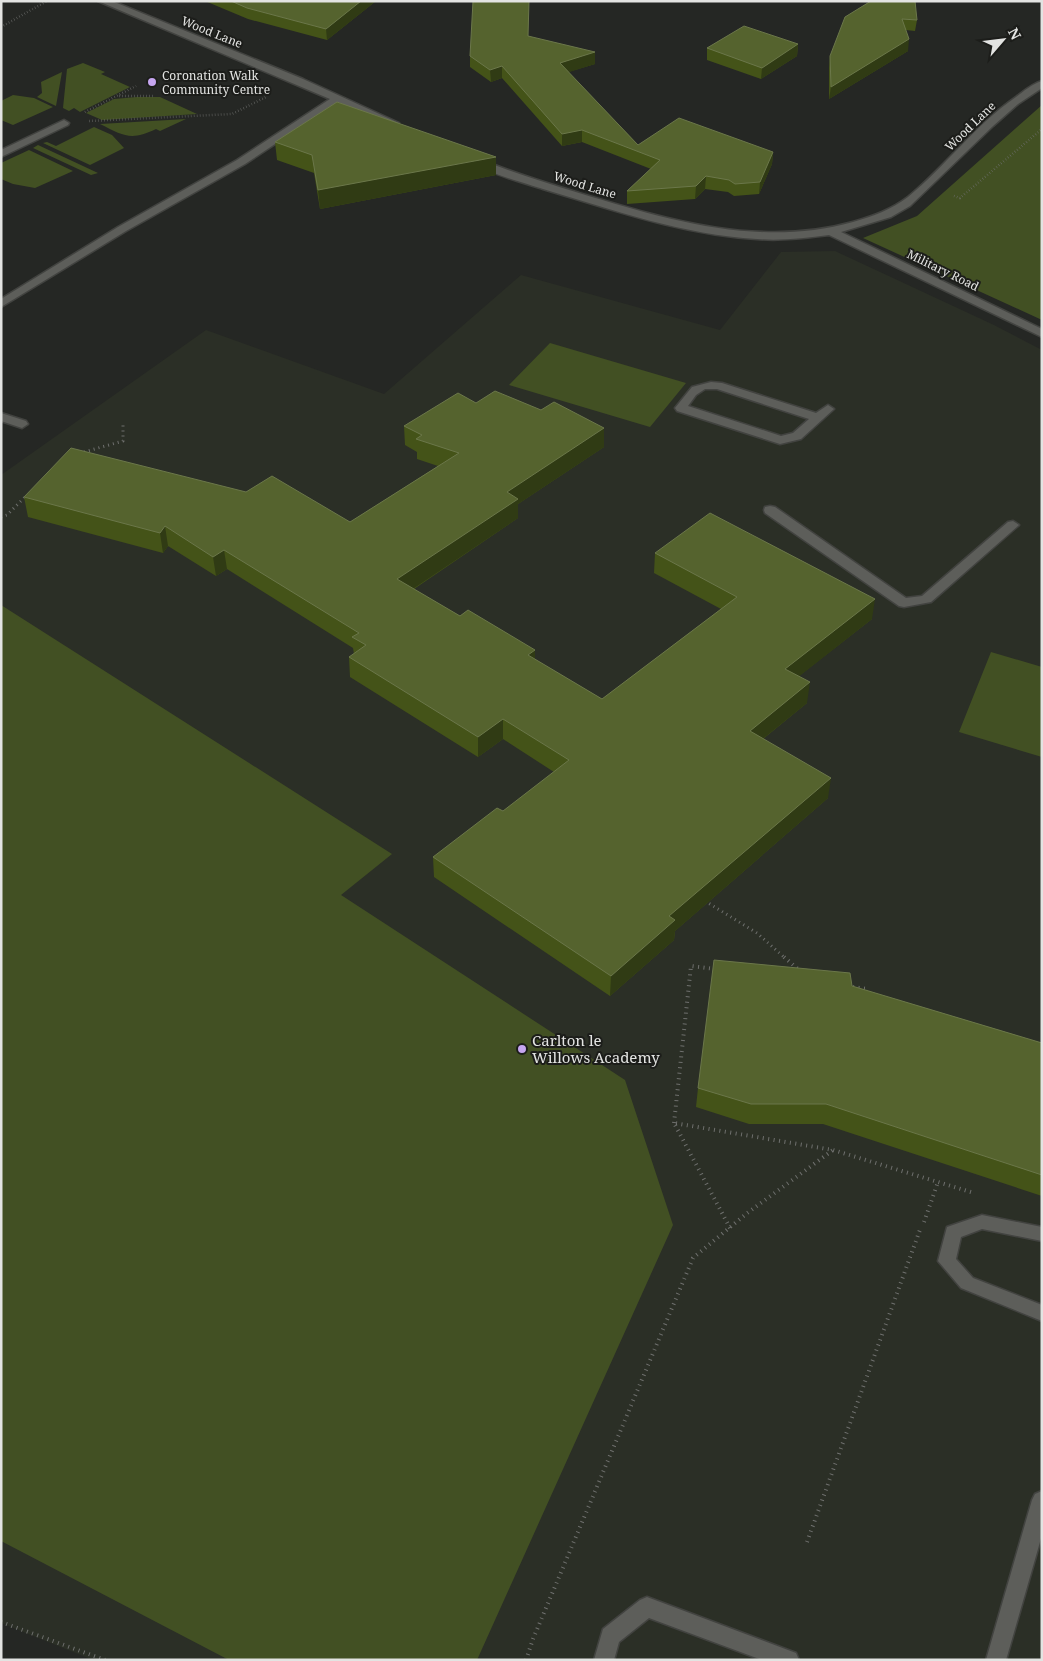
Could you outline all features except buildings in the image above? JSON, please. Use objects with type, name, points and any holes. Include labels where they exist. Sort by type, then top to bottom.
[{"type":"street","name":"Wood Lane","points":[[103,1],[299,80],[404,128]]},
{"type":"street","name":"Wood Lane","points":[[465,156],[500,171],[592,201],[686,226],[742,235],[800,236],[832,232],[893,212],[916,195],[1010,105],[1042,84]]},
{"type":"street","points":[[1,304],[122,229],[242,162],[338,98]]},
{"type":"street","points":[[1,154],[64,123]]},
{"type":"street","name":"Military Road","points":[[832,232],[1042,334]]},
{"type":"street","points":[[818,418],[718,386],[704,384],[696,388],[681,408],[780,440],[797,436],[818,418],[828,408]]},
{"type":"street","points":[[1,416],[22,424]]},
{"type":"street","points":[[770,510],[904,603],[926,599],[1014,525]]},
{"type":"street","points":[[1042,1234],[982,1222],[953,1232],[947,1261],[967,1284],[1042,1313]]},
{"type":"street","points":[[996,1660],[1042,1500]]},
{"type":"street","points":[[604,1660],[610,1636],[647,1607],[789,1660]]},
{"type":"path","points":[[1,27],[47,1]]},
{"type":"path","points":[[76,116],[91,122],[232,114],[299,80]]},
{"type":"path","points":[[64,123],[136,86]]},
{"type":"path","points":[[116,97],[155,96]]},
{"type":"path","points":[[916,195],[943,193],[960,198],[1042,129]]},
{"type":"path","points":[[81,453],[123,441],[123,424]]},
{"type":"path","points":[[1,517],[7,515],[32,490]]},
{"type":"path","points":[[698,897],[757,933],[806,976]]},
{"type":"path","points":[[719,970],[691,966],[674,1123],[730,1228]]},
{"type":"path","points":[[849,986],[867,989]]},
{"type":"path","points":[[674,1123],[833,1150],[976,1194]]},
{"type":"path","points":[[526,1660],[533,1639],[693,1258],[833,1150]]},
{"type":"path","points":[[807,1542],[938,1182]]},
{"type":"path","points":[[1,1622],[105,1660]]},
{"type":"shaded area","name":"Carlton le Willows Academy","points":[[835,251],[994,325],[1042,350],[1042,1660],[93,1660],[1,1623],[1,475],[206,330],[384,394],[521,275],[720,330],[781,252]]},
{"type":"green space","points":[[83,63],[105,72],[101,74],[130,87],[80,112],[74,108],[69,111],[63,108],[67,69]]},
{"type":"green space","points":[[62,72],[56,106],[37,97],[42,93],[41,82]]},
{"type":"green space","points":[[13,95],[34,98],[53,107],[13,125],[1,120],[1,101]]},
{"type":"green space","points":[[160,97],[197,114],[102,120],[86,113],[114,99]]},
{"type":"green space","points":[[1042,105],[1042,320],[863,238],[917,216]]},
{"type":"green space","points":[[186,119],[160,131],[156,129],[134,136],[115,132],[100,124]]},
{"type":"green space","points":[[94,127],[112,135],[124,148],[90,165],[43,143],[47,142],[56,146]]},
{"type":"green space","points":[[38,145],[98,173],[91,175],[33,148]]},
{"type":"green space","points":[[29,150],[73,171],[35,188],[13,184],[1,179],[1,163]]},
{"type":"green space","points":[[550,343],[686,383],[650,427],[509,385]]},
{"type":"green space","points":[[1,605],[392,854],[341,895],[625,1080],[673,1225],[477,1660],[229,1660],[1,1541]]},
{"type":"green space","points":[[991,652],[1042,667],[1042,757],[959,732]]},
{"type":"place","name":"Coronation Walk Community Centre","points":[[152,82]]},
{"type":"place","name":"Carlton le Willows Academy","points":[[522,1049]]}]
